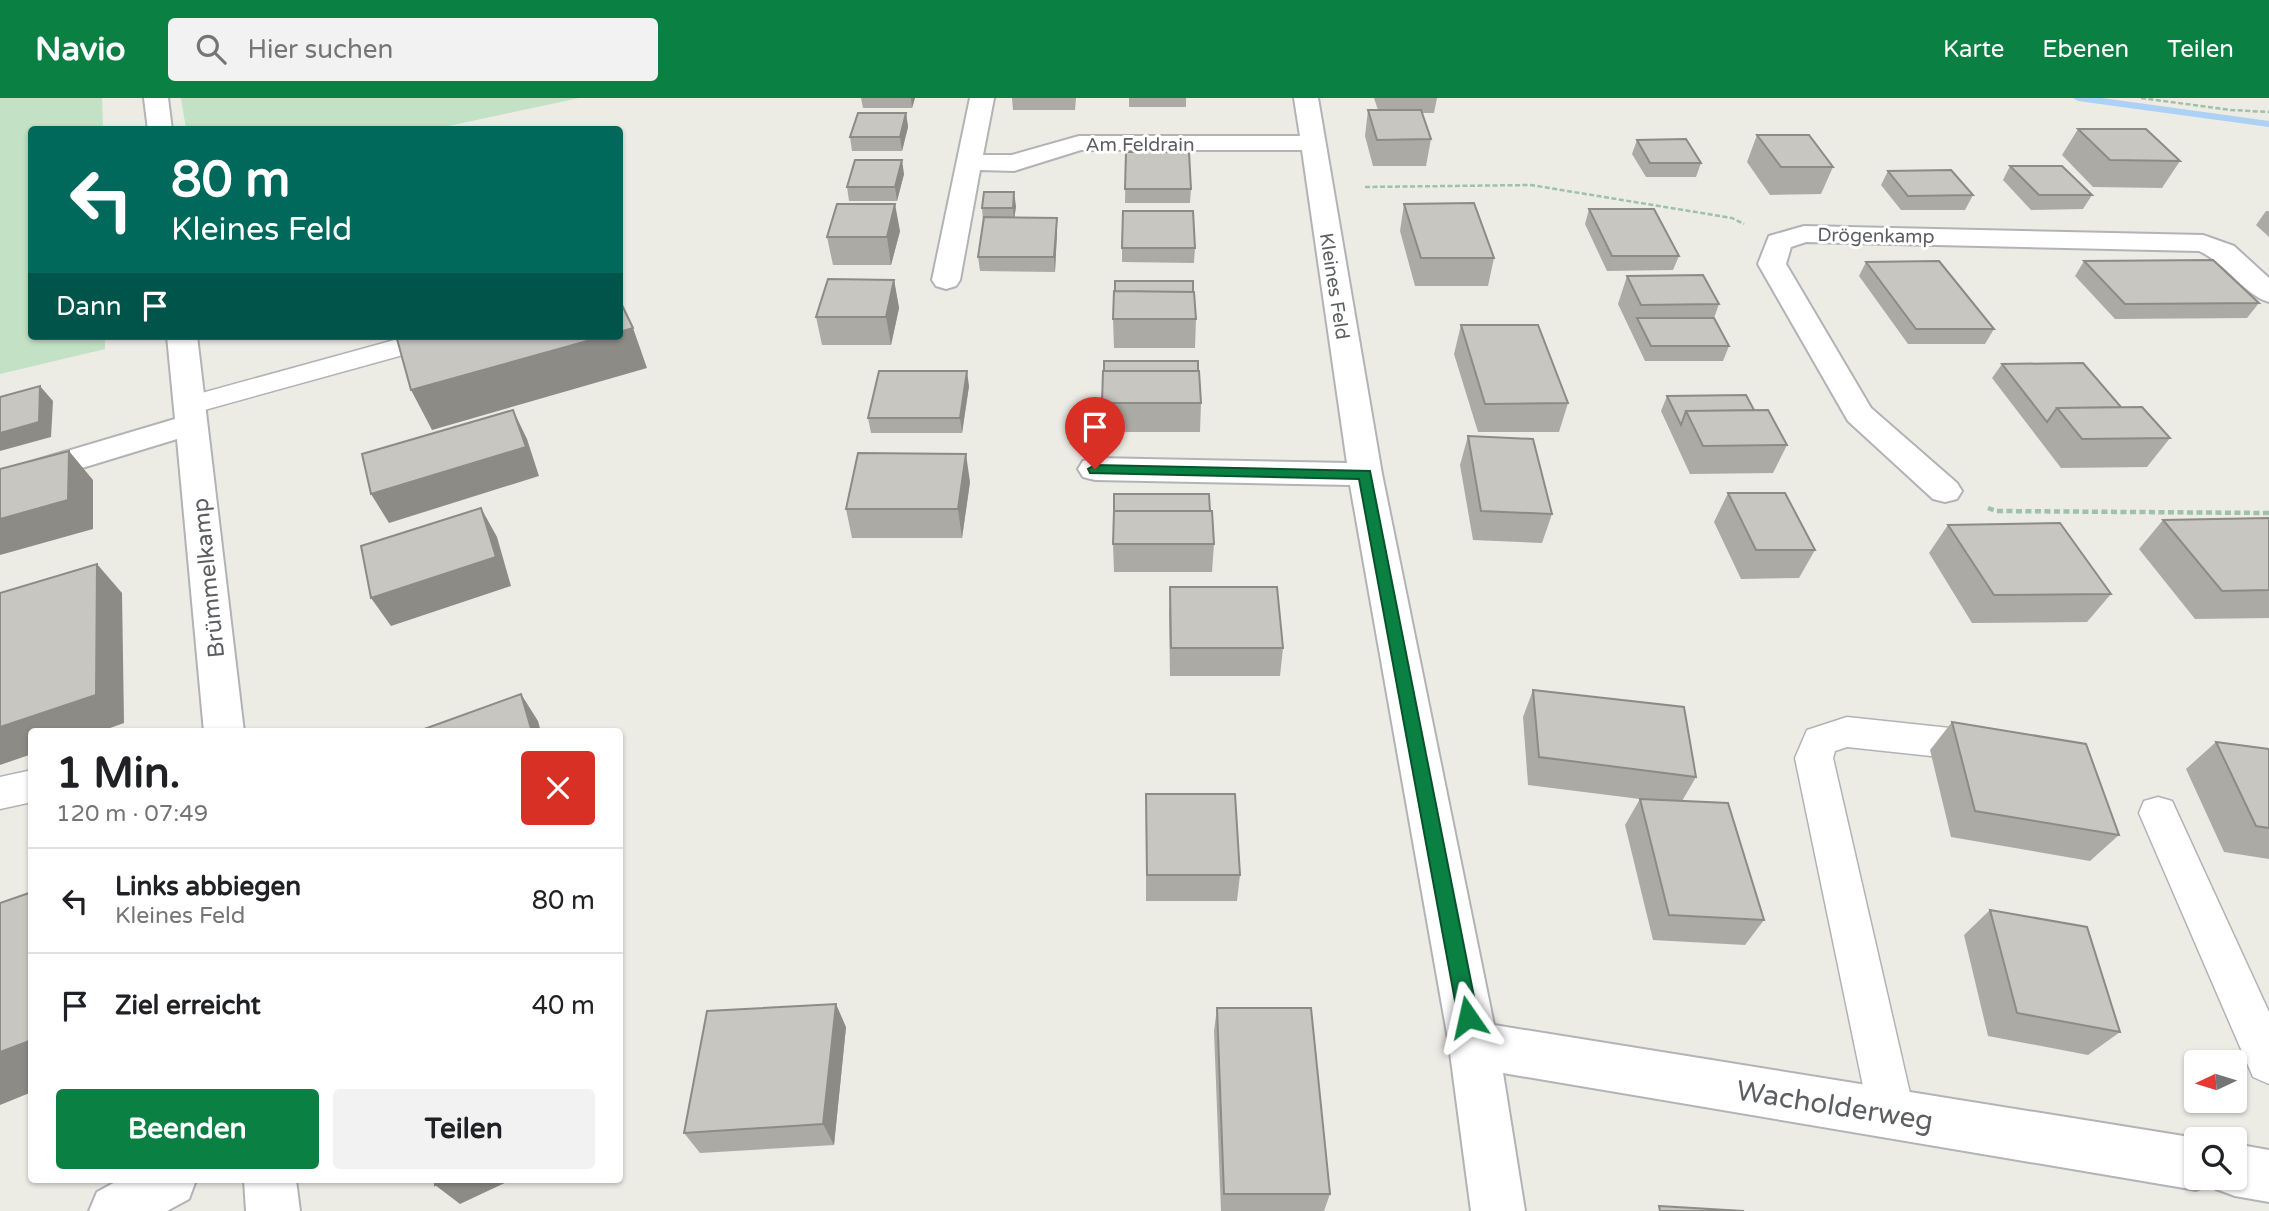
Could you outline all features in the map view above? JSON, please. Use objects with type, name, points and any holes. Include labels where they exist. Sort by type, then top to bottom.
[{"type":"street","points":[[156,98],[160,126]]},
{"type":"street","points":[[946,280],[982,98]]},
{"type":"street","name":"Kleines Feld","points":[[1306,98],[1365,474],[1474,1045],[1498,1211]]},
{"type":"street","name":"Am Feldrain","points":[[969,162],[1014,163],[1079,143],[1313,143]]},
{"type":"street","name":"Drögenkamp","points":[[1779,242],[1804,234],[2203,243],[2224,252],[2264,284]]},
{"type":"street","points":[[1779,242],[1772,264],[1859,414],[1945,491]]},
{"type":"street","name":"Brümmelkamp","points":[[182,340],[224,728]]},
{"type":"street","points":[[0,482],[191,415]]},
{"type":"street","points":[[1095,469],[1365,474]]},
{"type":"street","name":"Wacholderweg","points":[[1474,1045],[2184,1162]]},
{"type":"street","points":[[2247,1172],[2269,1175]]},
{"type":"street","points":[[116,1211],[165,1183]]},
{"type":"street","points":[[270,1183],[273,1211]]},
{"type":"lane","points":[[191,415],[427,340]]},
{"type":"lane","points":[[1892,1115],[1814,758],[1821,741],[1847,732],[1978,746]]},
{"type":"lane","points":[[0,793],[28,787]]},
{"type":"lane","points":[[2158,813],[2269,1062]]},
{"type":"path","points":[[2141,98],[2231,110],[2269,112]]},
{"type":"path","points":[[1320,188],[1531,185],[1731,218],[1779,242]]},
{"type":"path","points":[[1945,491],[1996,511],[2269,513]]},
{"type":"green space","points":[[0,98],[102,98],[103,126],[28,126],[28,340],[105,340],[105,349],[0,374]]},
{"type":"green space","points":[[181,98],[579,98],[449,126],[186,126]]},
{"type":"building","points":[[1368,110],[1421,110],[1431,139],[1377,140]]},
{"type":"building","points":[[858,113],[906,113],[900,137],[850,137]]},
{"type":"building","points":[[2078,129],[2146,129],[2180,161],[2110,160]]},
{"type":"building","points":[[1757,135],[1809,135],[1833,167],[1781,167]]},
{"type":"building","points":[[1686,139],[1701,163],[1650,163],[1637,140]]},
{"type":"building","points":[[1126,152],[1189,152],[1191,189],[1125,189]]},
{"type":"building","points":[[855,160],[902,160],[895,187],[847,187]]},
{"type":"building","points":[[2010,166],[2062,166],[2092,195],[2039,195]]},
{"type":"building","points":[[1951,170],[1973,195],[1908,196],[1888,171]]},
{"type":"building","points":[[984,192],[1014,192],[1013,208],[982,208]]},
{"type":"building","points":[[1474,203],[1494,258],[1421,258],[1404,204]]},
{"type":"building","points":[[837,204],[895,204],[887,237],[827,237]]},
{"type":"building","points":[[1589,209],[1654,209],[1679,256],[1612,256]]},
{"type":"building","points":[[1123,211],[1193,211],[1195,248],[1122,248]]},
{"type":"building","points":[[984,217],[1057,218],[1054,257],[978,257]]},
{"type":"building","points":[[2213,260],[2259,303],[2125,304],[2084,261]]},
{"type":"building","points":[[1939,261],[1994,329],[1916,329],[1866,262]]},
{"type":"building","points":[[1703,275],[1719,304],[1641,305],[1627,276]]},
{"type":"building","points":[[828,279],[894,280],[886,317],[816,317]]},
{"type":"building","points":[[1115,281],[1193,281],[1193,292],[1115,291]]},
{"type":"building","points":[[1114,291],[1194,292],[1196,319],[1113,319]]},
{"type":"building","points":[[623,307],[633,328],[623,331]]},
{"type":"building","points":[[1637,318],[1714,318],[1729,346],[1651,346]]},
{"type":"building","points":[[1461,325],[1538,325],[1568,403],[1485,404]]},
{"type":"building","points":[[397,340],[591,340],[411,390]]},
{"type":"building","points":[[1104,361],[1198,361],[1198,371],[1104,371]]},
{"type":"building","points":[[2083,363],[2121,407],[2057,408],[2047,422],[2002,364]]},
{"type":"building","points":[[879,371],[967,371],[960,418],[868,418]]},
{"type":"building","points":[[1103,371],[1199,371],[1201,403],[1102,403]]},
{"type":"building","points":[[40,386],[39,422],[0,433],[0,397]]},
{"type":"building","points":[[1746,395],[1754,410],[1686,411],[1681,425],[1667,396]]},
{"type":"building","points":[[2142,407],[2170,438],[2082,439],[2057,408]]},
{"type":"building","points":[[513,410],[526,447],[371,494],[362,454]]},
{"type":"building","points":[[1768,410],[1787,445],[1703,446],[1686,411]]},
{"type":"building","points":[[1468,436],[1533,439],[1552,514],[1481,511]]},
{"type":"building","points":[[69,451],[68,500],[0,519],[0,469]]},
{"type":"building","points":[[858,453],[966,454],[958,509],[846,509]]},
{"type":"building","points":[[1728,493],[1785,493],[1815,550],[1756,550]]},
{"type":"building","points":[[1114,494],[1209,494],[1210,511],[1114,511]]},
{"type":"building","points":[[481,508],[496,557],[371,598],[361,546]]},
{"type":"building","points":[[1114,511],[1212,511],[1214,544],[1113,544]]},
{"type":"building","points":[[2269,518],[2269,590],[2222,591],[2163,520]]},
{"type":"building","points":[[2060,523],[2111,594],[1994,595],[1948,525]]},
{"type":"building","points":[[97,564],[96,695],[0,727],[0,593]]},
{"type":"building","points":[[1170,587],[1277,587],[1283,648],[1171,648]]},
{"type":"building","points":[[1533,690],[1684,707],[1696,777],[1539,757]]},
{"type":"building","points":[[521,694],[531,728],[427,728]]},
{"type":"building","points":[[1952,722],[2086,744],[2119,835],[1975,811]]},
{"type":"building","points":[[2216,742],[2269,749],[2269,828],[2256,826]]},
{"type":"building","points":[[1146,794],[1235,794],[1240,875],[1147,875]]},
{"type":"building","points":[[1640,799],[1728,803],[1764,920],[1669,915]]},
{"type":"building","points":[[28,893],[28,1042],[0,1052],[0,903]]},
{"type":"building","points":[[1990,910],[2087,927],[2120,1032],[2017,1013]]},
{"type":"building","points":[[836,1004],[823,1124],[684,1133],[707,1011]]},
{"type":"building","points":[[1217,1008],[1311,1008],[1330,1194],[1224,1194]]},
{"type":"building","points":[[1659,1206],[1744,1211],[1660,1211]]},
{"type":"waterway","points":[[2078,98],[2269,124]]},
{"type":"route","points":[[1095,469],[1365,474],[1468,1017]]}]
